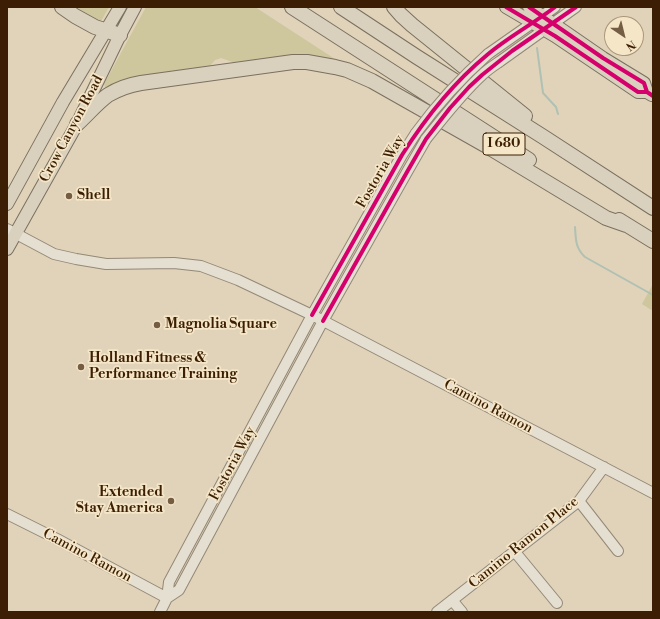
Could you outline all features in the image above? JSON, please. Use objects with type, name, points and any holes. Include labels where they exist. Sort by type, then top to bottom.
[{"type":"highway","points":[[62,7],[94,28],[120,35]]},
{"type":"highway","points":[[280,7],[296,18],[320,26]]},
{"type":"highway","name":"I 680","points":[[292,7],[626,225],[653,241]]},
{"type":"highway","name":"I 680","points":[[340,7],[653,208]]},
{"type":"highway","points":[[394,7],[412,25],[523,114],[542,136]]},
{"type":"highway","points":[[77,124],[106,96],[128,86],[293,62],[322,64],[347,70],[372,81],[485,145],[606,218],[626,225]]},
{"type":"main road","name":"Crow Canyon Road","points":[[7,204],[59,109],[120,7]]},
{"type":"main road","name":"Crow Canyon Road","points":[[7,249],[11,231],[77,124],[135,7]]},
{"type":"main road","points":[[506,7],[549,26],[555,36],[638,92],[650,94]]},
{"type":"main road","points":[[530,7],[538,20]]},
{"type":"street","name":"Fostoria Way","points":[[168,598],[169,582],[312,315],[402,155],[416,133],[446,95],[488,54],[555,7]]},
{"type":"street","name":"Fostoria Way","points":[[160,612],[168,598],[179,590],[323,321],[426,139],[454,103],[482,75],[576,7]]},
{"type":"street","name":"Camino Ramon","points":[[11,231],[54,254],[76,259],[106,264],[174,263],[201,266],[238,280],[312,315],[653,493]]},
{"type":"street","name":"Camino Ramon Place","points":[[437,612],[579,501],[604,468]]},
{"type":"street","points":[[227,475],[238,479]]},
{"type":"street","points":[[579,501],[618,552]]},
{"type":"street","name":"Camino Ramon","points":[[7,514],[168,598]]},
{"type":"street","points":[[515,552],[557,603]]},
{"type":"street","points":[[452,600],[462,612]]},
{"type":"shaded area","points":[[75,7],[109,7],[101,21]]},
{"type":"shaded area","points":[[146,7],[255,7],[338,61],[263,61],[235,63],[221,58],[215,60],[209,67],[107,92],[104,84]]},
{"type":"shaded area","points":[[653,284],[653,311],[642,304]]},
{"type":"waterway","points":[[537,48],[543,93],[556,107],[558,114]]},
{"type":"waterway","points":[[575,227],[578,247],[585,257],[653,295]]},
{"type":"cycle path","points":[[506,7],[555,36],[638,92],[647,92]]},
{"type":"cycle path","points":[[529,7],[603,58],[644,83],[647,92],[653,96]]},
{"type":"cycle path","points":[[312,315],[402,155],[430,114],[451,89],[487,55],[503,42],[555,7]]},
{"type":"cycle path","points":[[323,321],[426,139],[450,108],[482,75],[512,51],[576,7]]},
{"type":"place","name":"Shell","points":[[69,196]]},
{"type":"place","name":"Magnolia Square","points":[[157,325]]},
{"type":"place","name":"Holland Fitness & Performance Training","points":[[81,367]]},
{"type":"place","name":"Extended Stay America","points":[[171,501]]}]
